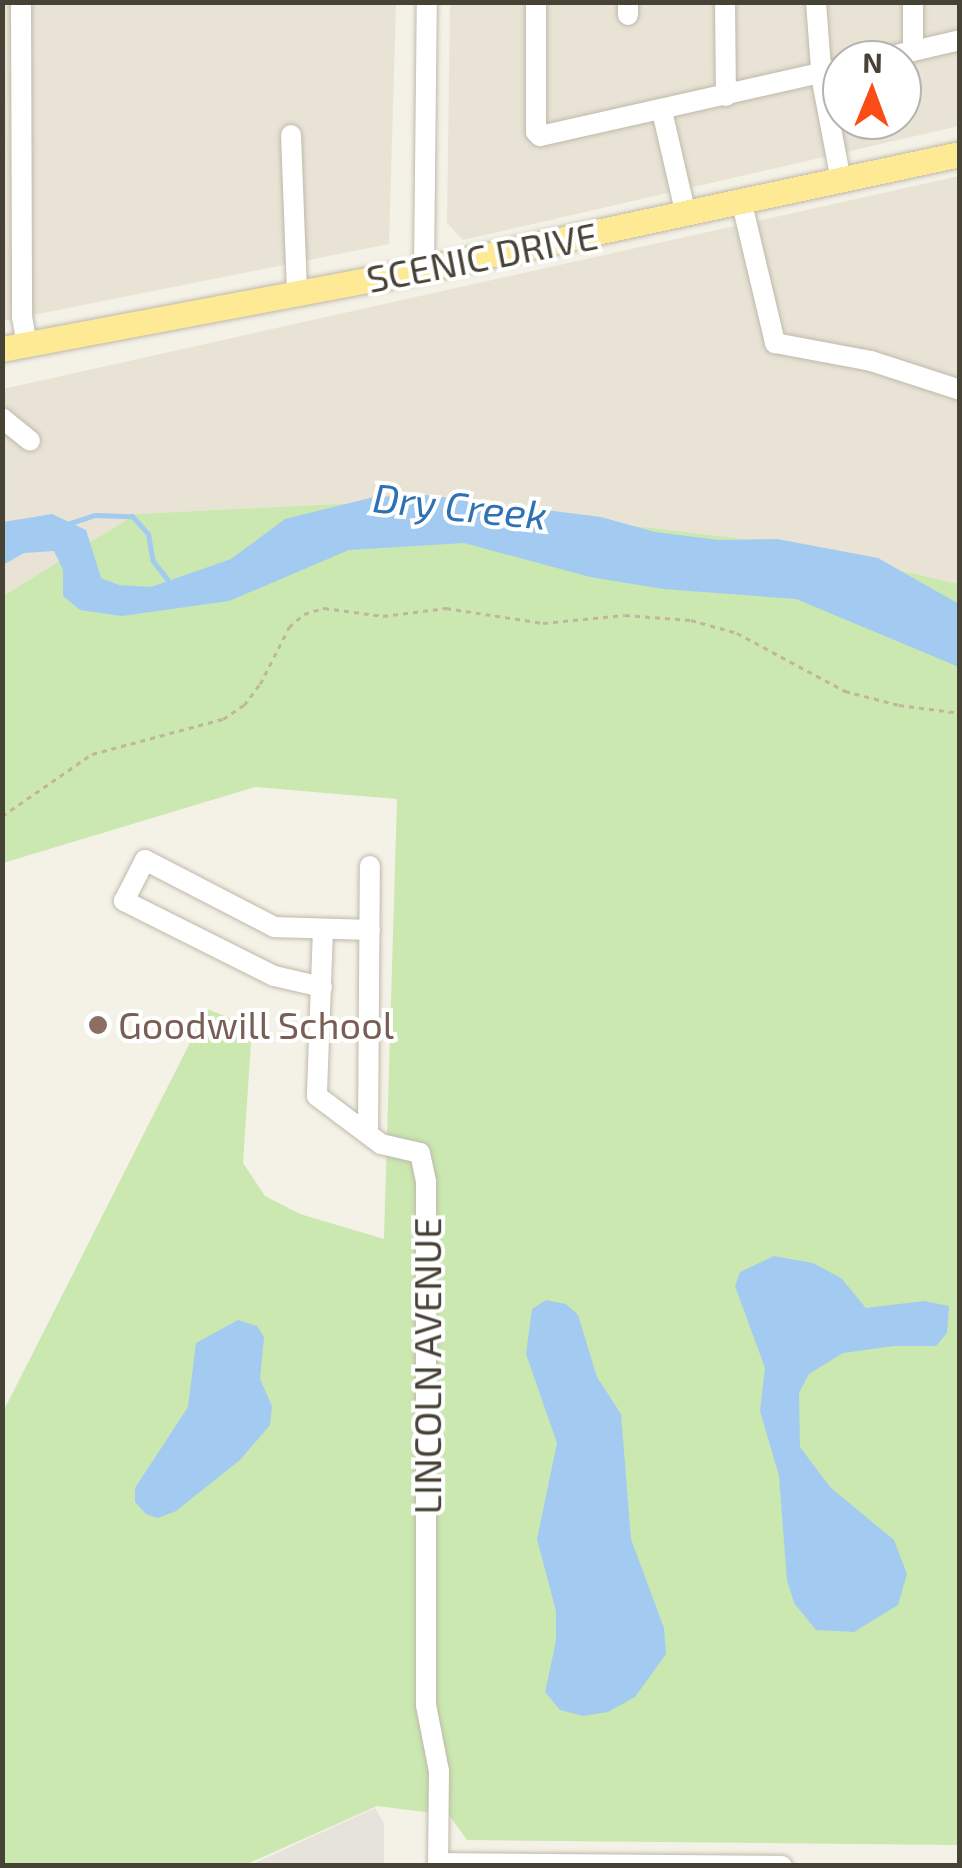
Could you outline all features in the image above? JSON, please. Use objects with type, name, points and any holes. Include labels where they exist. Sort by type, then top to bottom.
[{"type":"main road","name":"SCENIC DRIVE","points":[[14,347],[686,216],[960,154]]},
{"type":"street","points":[[14,347],[22,316],[20,2]]},
{"type":"street","points":[[424,269],[427,2]]},
{"type":"street","points":[[536,2],[536,132],[540,136],[822,72]]},
{"type":"street","points":[[725,2],[726,96]]},
{"type":"street","points":[[816,2],[825,40]]},
{"type":"street","points":[[914,2],[914,40]]},
{"type":"street","points":[[922,49],[960,40]]},
{"type":"street","points":[[662,111],[686,216]]},
{"type":"street","points":[[291,135],[297,292]]},
{"type":"street","points":[[838,140],[841,181]]},
{"type":"street","points":[[742,204],[775,342],[870,361],[960,390]]},
{"type":"street","points":[[2,418],[30,442]]},
{"type":"street","points":[[322,988],[274,976],[124,901],[146,860],[274,927],[370,930]]},
{"type":"street","points":[[368,1134],[370,866]]},
{"type":"street","name":"LINCOLN AVENUE","points":[[323,929],[317,1096],[382,1144],[420,1153],[426,1182],[426,1705],[438,1771],[438,1864]]},
{"type":"street","points":[[438,1864],[782,1866]]},
{"type":"path","points":[[2,816],[92,754],[222,720],[244,705],[260,684],[289,627],[304,614],[324,608],[383,616],[446,608],[543,624],[625,615],[691,620],[737,633],[845,690],[899,705],[960,713]]},
{"type":"shaded area","points":[[3,3],[396,3],[389,244],[3,321]]},
{"type":"shaded area","points":[[450,3],[959,3],[959,126],[922,135],[922,40],[822,40],[822,140],[898,140],[463,240],[447,223]]},
{"type":"shaded area","points":[[959,176],[959,584],[784,544],[419,500],[136,514],[3,596],[3,389]]},
{"type":"shaded area","points":[[375,1808],[384,1823],[384,1865],[251,1865]]},
{"type":"green space","points":[[419,500],[784,544],[959,584],[959,1845],[467,1840],[449,1815],[377,1806],[245,1865],[3,1865],[2,1414],[207,1009],[252,1027],[243,1163],[265,1196],[300,1214],[384,1239],[397,799],[255,787],[3,863],[3,596],[136,514]]},
{"type":"water","points":[[426,495],[601,517],[655,532],[719,540],[777,539],[878,558],[959,604],[959,667],[796,599],[663,589],[590,577],[464,543],[349,550],[229,601],[122,616],[80,610],[63,596],[63,570],[54,551],[24,553],[3,565],[3,522],[52,514],[86,530],[101,578],[119,585],[151,587],[231,559],[285,519],[374,497]]},
{"type":"water","points":[[774,1256],[813,1263],[841,1278],[866,1308],[924,1301],[949,1306],[947,1333],[936,1346],[894,1346],[843,1353],[809,1374],[799,1393],[800,1447],[830,1487],[894,1540],[907,1574],[898,1605],[854,1632],[816,1630],[794,1603],[787,1580],[779,1476],[760,1411],[765,1368],[735,1286],[740,1272]]},
{"type":"water","points":[[546,1300],[566,1304],[578,1315],[597,1377],[621,1414],[631,1539],[664,1628],[666,1654],[635,1697],[608,1712],[583,1716],[560,1710],[545,1692],[556,1641],[556,1611],[537,1539],[557,1443],[526,1354],[532,1309]]},
{"type":"water","points":[[238,1320],[257,1326],[264,1337],[260,1379],[272,1406],[270,1425],[240,1460],[176,1511],[158,1518],[146,1514],[135,1502],[135,1488],[188,1407],[196,1343]]},
{"type":"waterway","name":"Dry Creek","points":[[67,524],[94,515],[132,516],[148,534],[153,561],[168,580]]},
{"type":"place","name":"Goodwill School","points":[[98,1025]]}]
